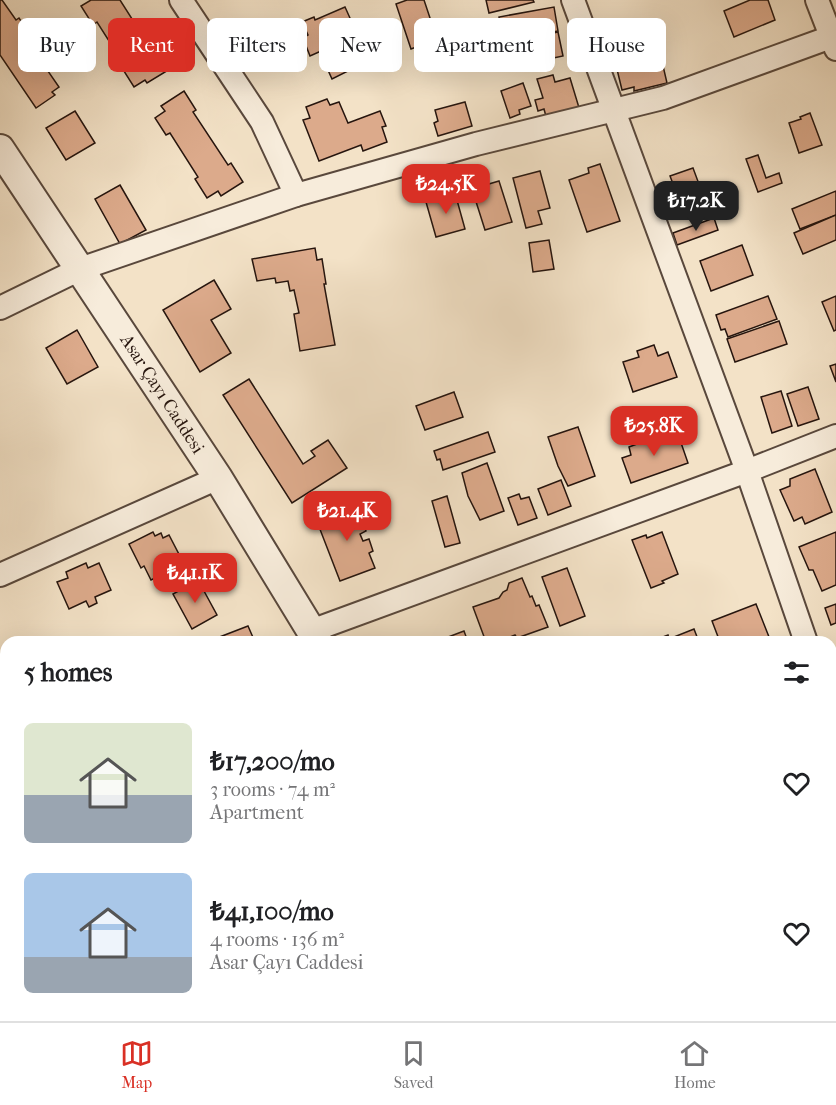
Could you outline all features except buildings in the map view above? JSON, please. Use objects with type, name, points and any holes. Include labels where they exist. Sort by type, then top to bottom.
[{"type":"street","points":[[573,0],[747,471],[804,636]]},
{"type":"street","points":[[0,308],[80,269],[296,195],[477,144],[663,98],[833,43],[817,0]]},
{"type":"street","points":[[191,6],[262,122],[296,195]]},
{"type":"street","name":"Asar Çayı Caddesi","points":[[0,149],[218,478],[315,636]]},
{"type":"street","points":[[315,636],[836,436]]},
{"type":"street","points":[[0,575],[218,478]]}]
